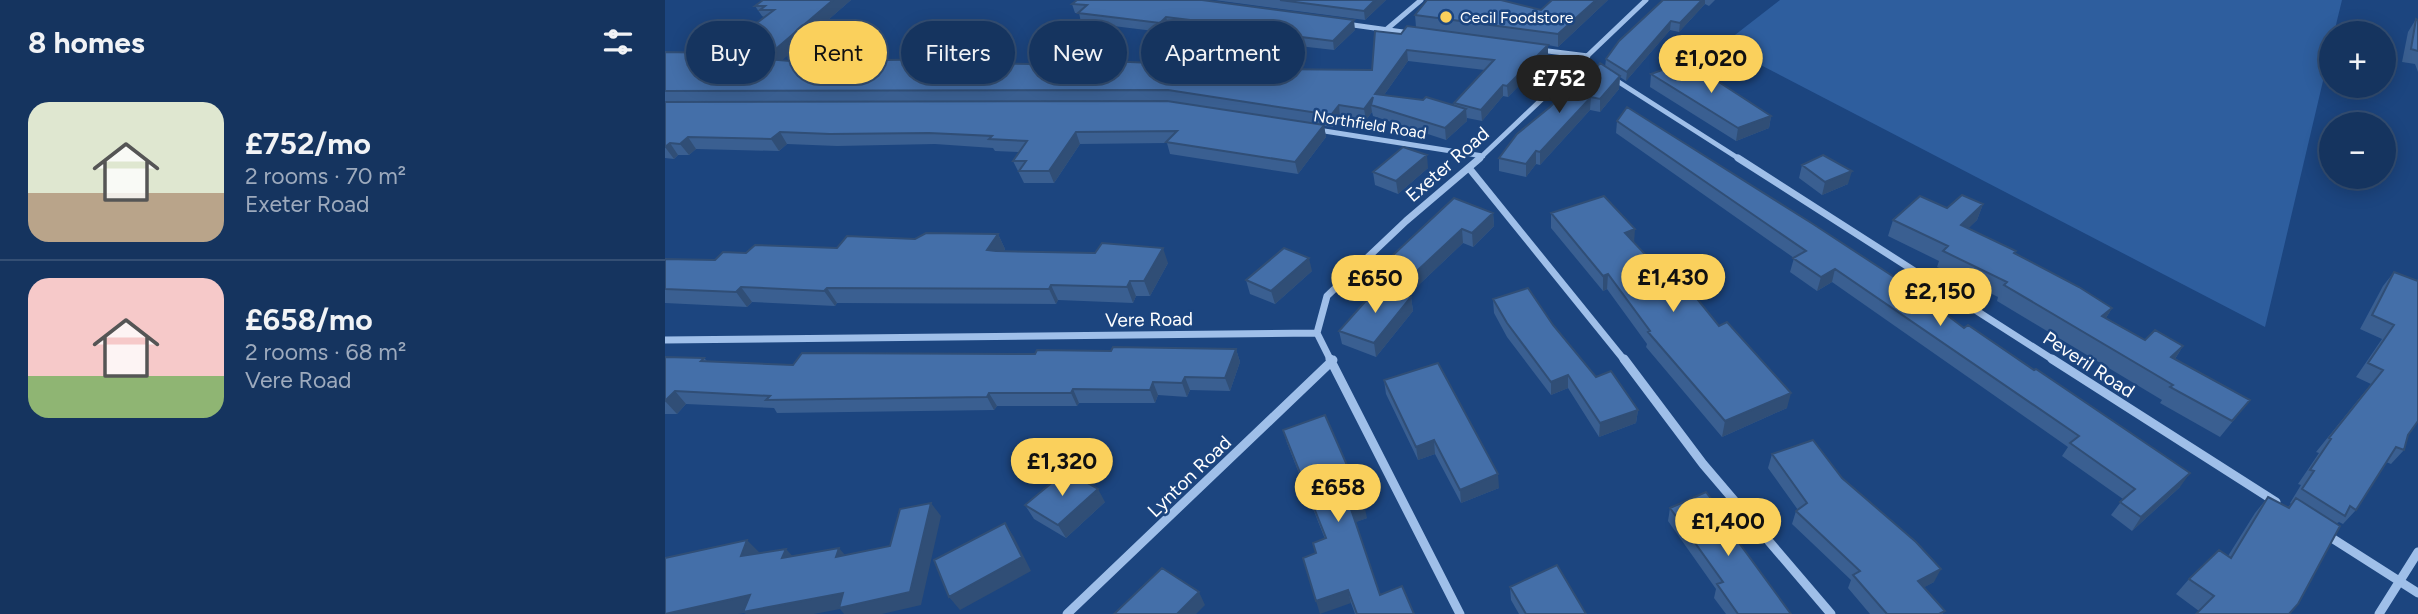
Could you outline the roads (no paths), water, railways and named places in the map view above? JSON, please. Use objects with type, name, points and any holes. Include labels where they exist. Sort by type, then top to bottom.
[{"type":"street","points":[[1387,29],[1420,0]]},
{"type":"street","name":"Exeter Road","points":[[1317,333],[1327,296],[1406,221],[1483,156],[1646,0]]},
{"type":"street","points":[[1332,22],[1413,33]]},
{"type":"street","name":"Peveril Road","points":[[1533,49],[1586,58],[2283,507]]},
{"type":"street","name":"Northfield Road","points":[[1307,128],[1483,156]]},
{"type":"street","points":[[1469,168],[1603,332],[1703,464],[1831,614]]},
{"type":"street","points":[[1317,333],[1460,614]]},
{"type":"street","name":"Vere Road","points":[[665,340],[1317,333]]},
{"type":"street","name":"Lynton Road","points":[[1067,614],[1333,360]]},
{"type":"street","points":[[2318,530],[2418,593]]},
{"type":"street","points":[[2379,614],[2418,552]]},
{"type":"place","name":"Cecil Foodstore","points":[[1446,17]]}]
